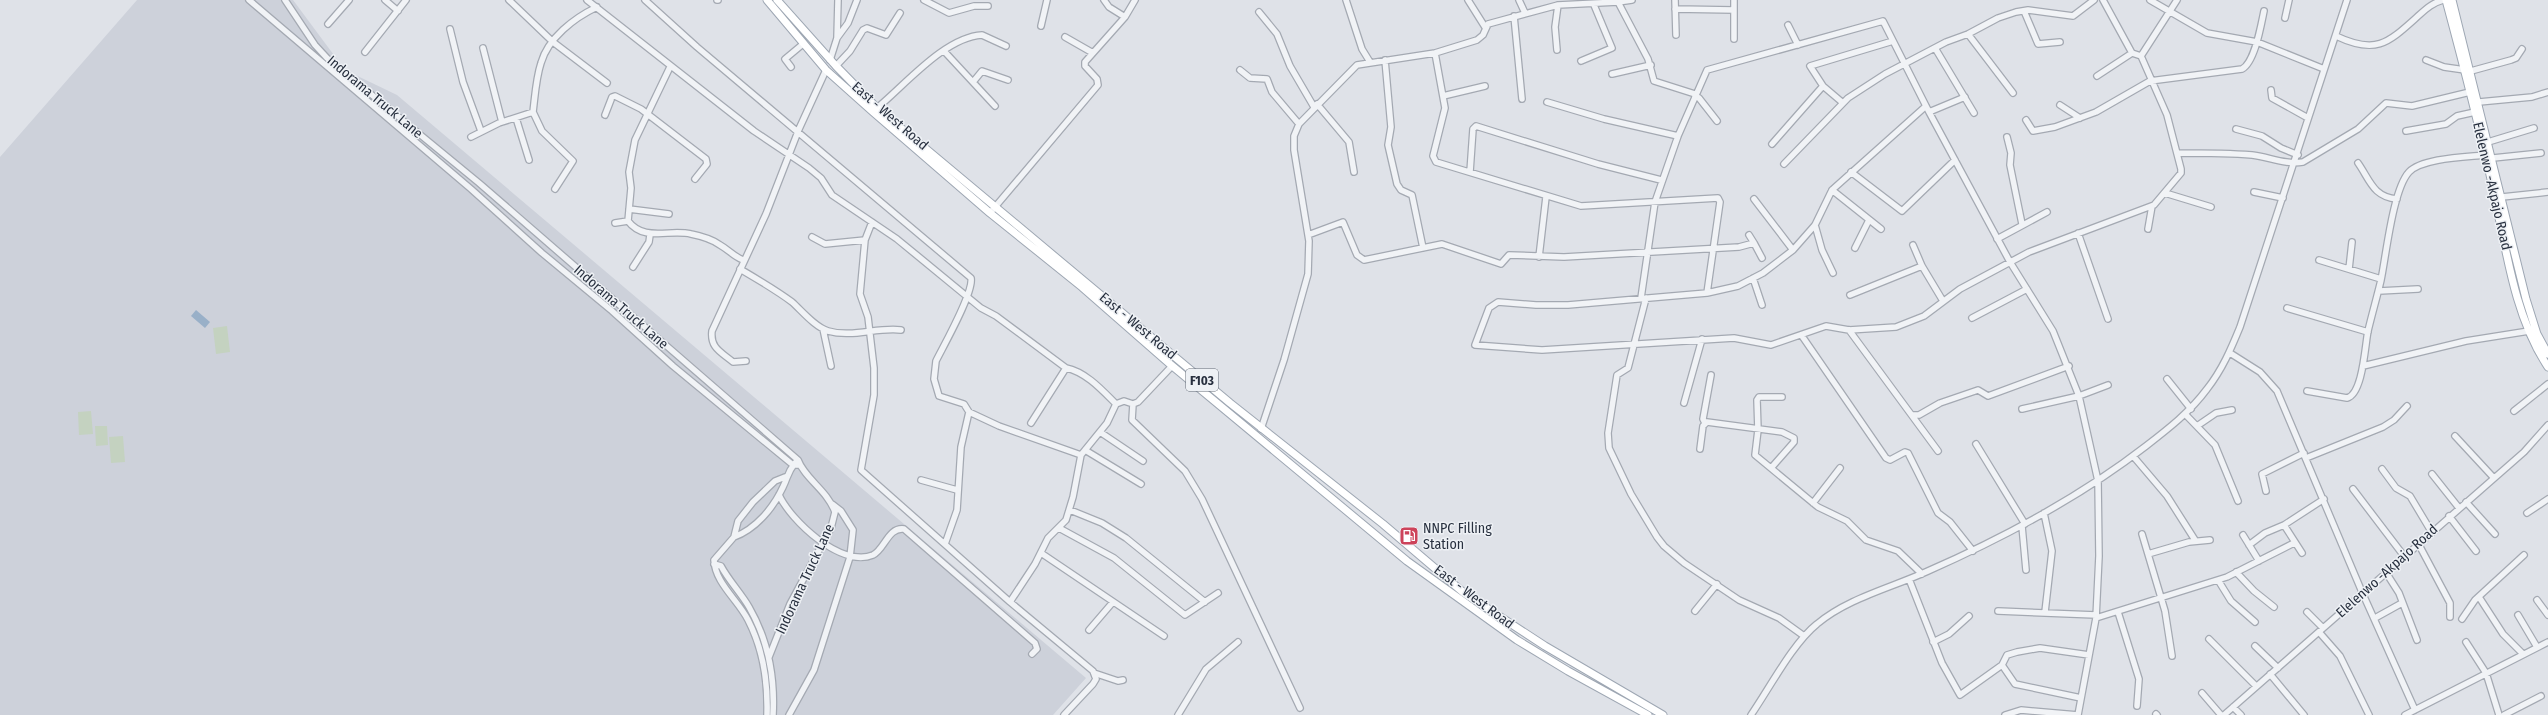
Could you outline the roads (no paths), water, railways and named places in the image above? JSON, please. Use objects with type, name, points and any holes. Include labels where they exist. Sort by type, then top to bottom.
[{"type":"main road","name":"East - West Road","points":[[767,0],[826,70],[990,213],[1082,287],[1172,366],[1445,591],[1535,651],[1648,715]]},
{"type":"main road","name":"East - West Road","points":[[777,0],[833,63],[877,108],[1261,429],[1369,513],[1464,593],[1545,646],[1663,715]]},
{"type":"main road","name":"Elelenwo -Akpajo Road","points":[[2446,0],[2479,102],[2526,299],[2544,340],[2548,354]]},
{"type":"main road","name":"Elelenwo -Akpajo Road","points":[[2452,0],[2468,71],[2470,92],[2476,112],[2519,302],[2529,331],[2548,367]]},
{"type":"street","points":[[250,0],[471,189],[542,253],[612,310],[673,366],[797,463],[785,477],[779,495],[755,525],[734,537],[717,556],[714,564],[718,576],[742,609],[755,635],[766,680],[766,715]]},
{"type":"street","points":[[255,0],[260,9]]},
{"type":"street","name":"Indorama Truck Lane","points":[[285,0],[315,45],[479,183],[797,463],[821,487],[831,503],[834,516],[824,543],[790,604],[769,657]]},
{"type":"street","points":[[328,24],[349,0]]},
{"type":"street","points":[[385,0],[398,10]]},
{"type":"street","points":[[365,52],[406,0]]},
{"type":"street","points":[[508,0],[553,42],[607,83]]},
{"type":"street","points":[[587,0],[670,67],[754,131],[821,178],[832,195],[902,243],[967,296],[1066,368],[1080,373],[1116,404]]},
{"type":"street","points":[[645,0],[971,278],[972,283],[967,296],[936,360],[933,372],[937,393],[943,398],[964,404],[969,412],[1081,455]]},
{"type":"street","points":[[833,63],[837,38],[838,0]]},
{"type":"street","points":[[837,38],[848,23],[857,0]]},
{"type":"street","points":[[1041,26],[1047,0]]},
{"type":"street","points":[[1104,0],[1109,7],[1125,17]]},
{"type":"street","points":[[990,213],[1098,85],[1098,79],[1085,66],[1094,53],[1125,17],[1135,0]]},
{"type":"street","points":[[1346,0],[1362,49],[1370,62]]},
{"type":"street","points":[[1261,429],[1275,390],[1305,288],[1310,256],[1294,150],[1294,136],[1299,124],[1354,68],[1370,62],[1435,53],[1477,40],[1483,35],[1485,27],[1468,0]]},
{"type":"street","points":[[1519,0],[1525,13]]},
{"type":"street","points":[[1485,27],[1514,16],[1569,2],[1594,5],[1632,0]]},
{"type":"street","points":[[1675,0],[1676,34]]},
{"type":"street","points":[[1734,0],[1734,39]]},
{"type":"street","points":[[1784,164],[1819,130],[1842,103],[1905,63],[1968,34],[1998,18],[2024,11],[2073,16],[2094,0]]},
{"type":"street","points":[[1965,97],[1927,109],[1851,172],[1832,190],[1815,225],[1793,250],[1753,278],[1738,286],[1706,293],[1568,305],[1536,305],[1498,302],[1489,308],[1475,345],[1542,350],[1734,338],[1771,345],[1802,336],[1826,326],[1849,330],[1896,327],[1924,316],[1960,289],[2034,250],[2152,206],[2181,173],[2178,153],[2167,115],[2150,81],[2141,56],[2132,52],[2103,0]]},
{"type":"street","points":[[2150,0],[2196,28],[2214,36],[2257,42],[2324,69]]},
{"type":"street","points":[[2141,56],[2177,0]]},
{"type":"street","points":[[2285,18],[2289,0]]},
{"type":"street","points":[[1751,715],[1804,636],[1817,624],[1838,610],[1972,551],[2023,525],[2098,481],[2133,456],[2185,414],[2208,388],[2230,353],[2298,154],[2308,118],[2347,0]]},
{"type":"street","points":[[2336,36],[2363,45],[2383,44],[2431,5],[2442,0]]},
{"type":"street","points":[[928,1],[949,13],[974,6],[988,6]]},
{"type":"street","points":[[1618,2],[1650,65],[1654,81],[1695,95],[1717,121]]},
{"type":"street","points":[[1557,50],[1555,27],[1558,5]]},
{"type":"street","points":[[1582,61],[1612,48],[1594,5]]},
{"type":"street","points":[[556,189],[570,166],[572,159],[542,131],[533,112],[541,63],[553,42],[570,23],[596,7]]},
{"type":"street","points":[[1675,9],[1734,10]]},
{"type":"street","points":[[2024,11],[2038,44],[2060,42]]},
{"type":"street","points":[[2026,120],[2033,131],[2043,131],[2106,107],[2150,81],[2242,69],[2246,66],[2257,42],[2264,11]]},
{"type":"street","points":[[1259,12],[1277,34],[1290,66],[1315,106],[1349,142],[1354,172]]},
{"type":"street","points":[[833,63],[850,51],[863,30],[867,28],[886,35],[900,13]]},
{"type":"street","points":[[1514,16],[1522,99]]},
{"type":"street","points":[[1804,636],[1779,618],[1739,600],[1684,563],[1664,546],[1631,494],[1609,448],[1608,433],[1617,375],[1628,368],[1635,344],[1644,298],[1647,251],[1655,202],[1661,180],[1705,72],[1709,69],[1798,45],[1881,20],[1894,41],[1927,109],[1997,239],[2053,331],[2069,366],[2079,396],[2098,481],[2099,556],[2096,617],[2078,715],[2021,710],[2005,715]]},
{"type":"street","points":[[1788,25],[1798,45]]},
{"type":"street","points":[[450,29],[463,82],[481,131]]},
{"type":"street","points":[[1968,34],[2013,92]]},
{"type":"street","points":[[877,108],[955,43],[974,35],[986,36],[1006,46]]},
{"type":"street","points":[[1065,37],[1094,53]]},
{"type":"street","points":[[1842,103],[1824,86],[1810,66],[1894,41]]},
{"type":"street","points":[[791,67],[785,59],[803,44]]},
{"type":"street","points":[[483,48],[502,122]]},
{"type":"street","points":[[1935,48],[1974,113]]},
{"type":"street","points":[[2426,60],[2444,67],[2468,71],[2516,58],[2522,49]]},
{"type":"street","points":[[944,51],[995,106]]},
{"type":"street","points":[[2097,76],[2132,52]]},
{"type":"street","points":[[1435,53],[1445,114],[1434,159],[1546,197],[1587,207],[1655,202],[1720,200],[1715,248],[1706,293]]},
{"type":"street","points":[[1385,60],[1391,127],[1388,145],[1397,184],[1400,190],[1412,195],[1423,248]]},
{"type":"street","points":[[1612,74],[1650,65]]},
{"type":"street","points":[[670,67],[649,115],[635,140],[632,152],[628,221],[635,228],[650,235],[690,233],[717,243],[732,255],[743,260]]},
{"type":"street","points":[[335,74],[343,70]]},
{"type":"street","points":[[746,361],[733,362],[714,348],[711,339],[715,322],[740,269],[826,70]]},
{"type":"street","points":[[1240,70],[1250,78],[1266,77],[1272,92],[1282,106],[1299,124]]},
{"type":"street","points":[[972,82],[982,72],[1008,80]]},
{"type":"street","points":[[1443,96],[1485,86]]},
{"type":"street","points":[[1772,144],[1824,86]]},
{"type":"street","points":[[2271,90],[2272,98],[2308,118]]},
{"type":"street","points":[[2178,153],[2253,155],[2294,163],[2309,160],[2330,144],[2358,129],[2386,102],[2412,106],[2470,92]]},
{"type":"street","points":[[2479,102],[2532,97],[2548,92]]},
{"type":"street","points":[[605,115],[612,97],[615,96],[649,115],[706,159],[707,164],[695,179]]},
{"type":"street","points":[[1547,102],[1604,120],[1678,136]]},
{"type":"street","points":[[2060,104],[2080,118]]},
{"type":"street","points":[[471,137],[502,122],[533,112]]},
{"type":"street","points":[[2406,131],[2446,124],[2457,116],[2476,112]]},
{"type":"street","points":[[516,118],[529,160]]},
{"type":"street","points":[[1470,172],[1473,129],[1476,126],[1598,164],[1661,180]]},
{"type":"street","points":[[2488,142],[2534,128]]},
{"type":"street","points":[[2236,130],[2262,136],[2281,148],[2298,154]]},
{"type":"street","points":[[2006,137],[2011,153],[2010,165],[2022,224]]},
{"type":"street","points":[[2493,158],[2541,153]]},
{"type":"street","points":[[2307,391],[2349,398],[2354,394],[2363,366],[2368,332],[2381,279],[2397,200],[2407,174],[2413,168],[2435,161],[2485,155]]},
{"type":"street","points":[[1851,172],[1902,211],[1955,160]]},
{"type":"street","points":[[2358,163],[2372,188],[2390,199],[2397,200]]},
{"type":"street","points":[[1832,190],[1881,229]]},
{"type":"street","points":[[2254,192],[2283,198]]},
{"type":"street","points":[[2502,197],[2548,192]]},
{"type":"street","points":[[2165,193],[2211,207]]},
{"type":"street","points":[[1539,257],[1546,197]]},
{"type":"street","points":[[1754,199],[1793,250]]},
{"type":"street","points":[[2148,228],[2152,206]]},
{"type":"street","points":[[629,209],[669,214]]},
{"type":"street","points":[[1997,239],[2022,224],[2047,212]]},
{"type":"street","points":[[1855,248],[1869,220]]},
{"type":"street","points":[[615,223],[628,221]]},
{"type":"street","points":[[872,222],[866,240],[860,294],[867,312],[874,368],[874,395],[861,470],[1010,602],[1094,673],[1118,681],[1123,680]]},
{"type":"street","points":[[1308,235],[1343,222],[1357,255],[1364,260],[1444,244],[1501,264],[1509,255],[1539,257],[1739,247],[1754,243]]},
{"type":"street","points":[[1815,225],[1822,250],[1833,272]]},
{"type":"street","points":[[2078,233],[2108,318]]},
{"type":"street","points":[[633,267],[649,242],[650,235]]},
{"type":"street","points":[[1749,235],[1762,258]]},
{"type":"street","points":[[812,237],[825,244],[866,240]]},
{"type":"street","points":[[2349,269],[2352,242]]},
{"type":"street","points":[[1913,245],[1922,266],[1943,301]]},
{"type":"street","points":[[2319,260],[2381,279]]},
{"type":"street","points":[[1850,295],[1922,266]]},
{"type":"street","points":[[740,269],[791,302],[823,329],[842,333],[869,332],[880,329],[901,330]]},
{"type":"street","points":[[1753,278],[1762,306]]},
{"type":"street","points":[[1972,318],[2027,289]]},
{"type":"street","points":[[2378,291],[2418,289]]},
{"type":"street","points":[[2287,308],[2368,332]]},
{"type":"street","points":[[823,329],[831,366]]},
{"type":"street","points":[[1849,330],[1913,414],[1938,451]]},
{"type":"street","points":[[2363,366],[2466,341],[2529,331]]},
{"type":"street","points":[[1802,336],[1886,458],[1890,460],[1905,452],[1908,452],[1938,513],[1951,523],[1972,551]]},
{"type":"street","points":[[1684,403],[1702,339]]},
{"type":"street","points":[[2230,353],[2260,372],[2277,391],[2324,499],[2362,592],[2375,618],[2415,710]]},
{"type":"street","points":[[1172,366],[1133,404],[1132,420],[1186,471],[1202,499],[1300,708]]},
{"type":"street","points":[[1913,414],[1919,415],[1940,403],[1978,390],[1988,396],[2069,366]]},
{"type":"street","points":[[1031,423],[1066,368]]},
{"type":"street","points":[[1700,449],[1705,423],[1703,419],[1711,375]]},
{"type":"street","points":[[2167,379],[2191,408]]},
{"type":"street","points":[[2514,411],[2548,384]]},
{"type":"street","points":[[2022,409],[2079,396],[2108,385]]},
{"type":"street","points":[[1782,397],[1759,397],[1757,400],[1758,430],[1754,453],[1822,510],[1847,521],[1866,540],[1898,551],[1922,574]]},
{"type":"street","points":[[1010,602],[1048,538],[1063,525],[1070,510],[1081,455],[1107,423],[1116,404],[1124,401],[1133,404]]},
{"type":"street","points":[[2266,491],[2262,474],[2383,426],[2394,420],[2407,406]]},
{"type":"street","points":[[2197,426],[2216,413],[2232,410]]},
{"type":"street","points":[[945,544],[957,510],[957,490],[961,447],[969,412]]},
{"type":"street","points":[[2185,414],[2215,445],[2238,501]]},
{"type":"street","points":[[1705,423],[1782,432],[1794,438],[1794,442],[1772,467]]},
{"type":"street","name":"Elelenwo -Akpajo Road","points":[[2222,715],[2278,668],[2493,477],[2524,452],[2547,428]]},
{"type":"street","points":[[1100,432],[1143,461]]},
{"type":"street","points":[[2455,436],[2493,477]]},
{"type":"street","points":[[1976,444],[2023,525],[2026,570]]},
{"type":"street","points":[[1085,450],[1141,484]]},
{"type":"street","points":[[2133,456],[2167,496],[2195,540]]},
{"type":"street","points":[[1813,503],[1840,468]]},
{"type":"street","points":[[2382,469],[2396,488],[2410,496],[2431,531]]},
{"type":"street","points":[[2432,474],[2459,508]]},
{"type":"street","points":[[734,537],[738,521],[753,502],[775,480],[785,477]]},
{"type":"street","points":[[921,480],[957,490]]},
{"type":"street","points":[[2353,489],[2404,556]]},
{"type":"street","points":[[779,495],[788,513],[824,543],[850,557],[863,558],[877,552],[891,534],[900,528],[904,529],[1035,643],[1037,649],[1032,654]]},
{"type":"street","points":[[2249,545],[2268,531],[2284,525],[2324,499]]},
{"type":"street","points":[[2527,513],[2548,499]]},
{"type":"street","points":[[2466,502],[2495,534]]},
{"type":"street","points":[[789,715],[814,670],[850,557],[853,530],[841,511],[831,503]]},
{"type":"street","points":[[1070,510],[1102,523],[1126,538],[1205,602]]},
{"type":"street","points":[[2044,513],[2052,551],[2044,612]]},
{"type":"street","points":[[2449,516],[2476,551]]},
{"type":"street","points":[[2284,525],[2294,543],[2302,553]]},
{"type":"street","points":[[1059,528],[1114,558],[1185,615],[1218,593]]},
{"type":"street","points":[[2142,534],[2161,598],[2172,656]]},
{"type":"street","points":[[2243,535],[2259,561]]},
{"type":"street","points":[[2148,554],[2195,540],[2210,540]]},
{"type":"street","points":[[1998,611],[2044,612],[2096,617],[2118,612],[2218,580],[2294,543]]},
{"type":"street","points":[[2418,543],[2450,603],[2450,617]]},
{"type":"street","points":[[1040,553],[1164,636]]},
{"type":"street","points":[[2462,619],[2470,606],[2524,555]]},
{"type":"street","points":[[714,564],[720,566],[748,606],[769,657],[773,679],[773,715]]},
{"type":"street","points":[[2236,572],[2254,591],[2274,608]]},
{"type":"street","points":[[2385,572],[2399,593],[2417,640]]},
{"type":"street","points":[[1909,580],[1933,642],[1960,695],[2002,665],[2007,656],[2029,649],[2055,649],[2089,655]]},
{"type":"street","points":[[2218,580],[2231,601],[2255,622]]},
{"type":"street","points":[[1695,611],[1717,584]]},
{"type":"street","points":[[2479,597],[2503,634],[2523,654]]},
{"type":"street","points":[[2537,600],[2548,616]]},
{"type":"street","points":[[1089,630],[1112,602]]},
{"type":"street","points":[[2375,618],[2402,603]]},
{"type":"street","points":[[2118,612],[2139,679],[2137,706]]},
{"type":"street","points":[[2306,612],[2340,656],[2369,715]]},
{"type":"street","points":[[2518,615],[2537,646]]},
{"type":"street","points":[[1933,642],[1949,634],[1969,616]]},
{"type":"street","points":[[2209,639],[2256,686]]},
{"type":"street","points":[[1178,715],[1206,669],[1238,642]]},
{"type":"street","points":[[2466,642],[2486,673],[2500,715]]},
{"type":"street","points":[[2405,715],[2537,646],[2548,642]]},
{"type":"street","points":[[2254,646],[2278,668]]},
{"type":"street","points":[[2002,665],[2015,684],[2081,698]]},
{"type":"street","points":[[1064,715],[1093,684],[1096,679],[1094,673]]},
{"type":"street","points":[[2270,674],[2304,715]]},
{"type":"street","points":[[2202,693],[2222,715]]},
{"type":"street","points":[[2504,715],[2541,696]]},
{"type":"street","points":[[2233,706],[2241,715]]},
{"type":"water","points":[[196,310],[210,322],[205,328],[191,316]]},
{"type":"place","name":"NNPC Filling Station","points":[[1409,536]]}]
